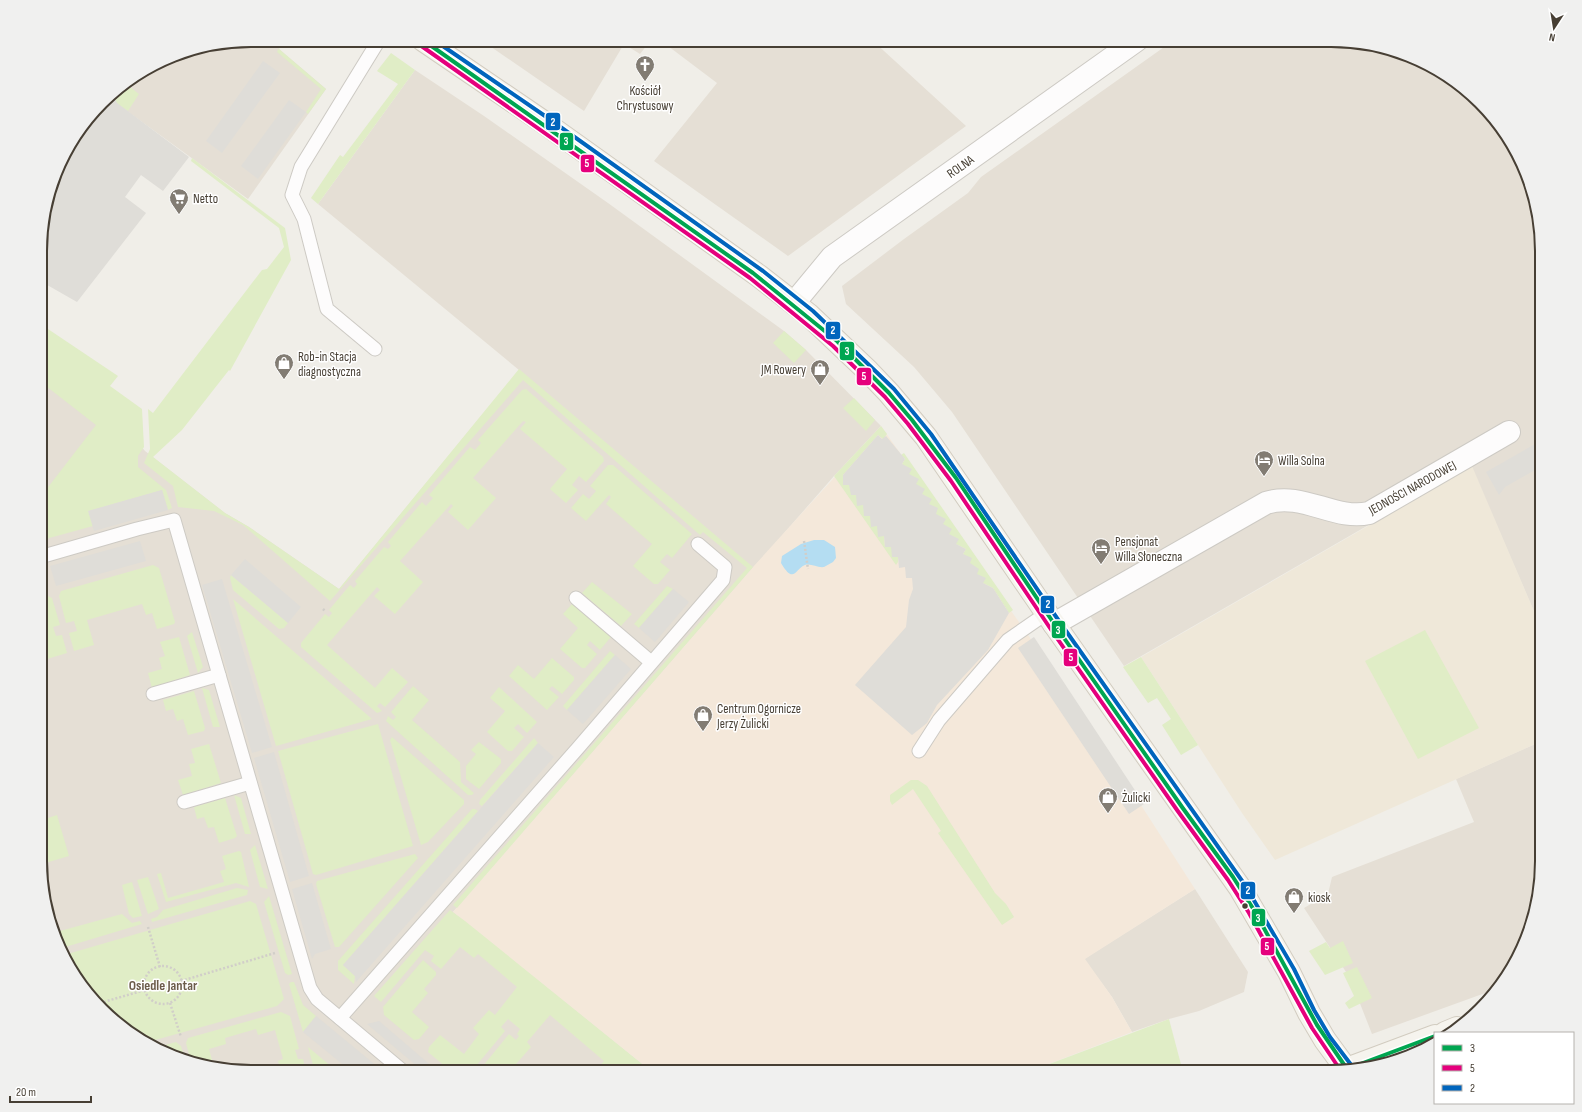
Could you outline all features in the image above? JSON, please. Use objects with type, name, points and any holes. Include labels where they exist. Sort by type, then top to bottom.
[{"type":"street","points":[[435,47],[542,122],[794,303],[868,371],[919,428],[1240,888],[1289,972],[1309,1013],[1342,1065]]},
{"type":"street","name":"ROLNA","points":[[794,303],[832,257],[1126,47]]},
{"type":"street","name":"JEDNOŚCI NARODOWEJ","points":[[1051,618],[1266,503],[1277,499],[1291,499],[1356,514],[1369,513],[1509,432]]},
{"type":"street","points":[[1369,1061],[1434,1036]]},
{"type":"lane","points":[[375,47],[301,167],[292,195],[304,219],[327,309],[375,349]]},
{"type":"lane","points":[[47,555],[157,523],[174,520],[310,988],[317,999],[396,1065]]},
{"type":"lane","points":[[340,1018],[578,748],[723,580],[725,567],[698,544]]},
{"type":"lane","points":[[576,598],[651,662]]},
{"type":"lane","points":[[919,751],[939,720],[1008,640],[1051,618]]},
{"type":"lane","points":[[153,694],[219,675]]},
{"type":"lane","points":[[184,802],[250,783]]},
{"type":"path","points":[[804,541],[808,569]]},
{"type":"path","points":[[148,927],[160,967]]},
{"type":"path","points":[[181,980],[275,953]]},
{"type":"path","points":[[160,967],[168,967],[175,970],[181,980],[182,988],[179,995],[170,1003],[164,1004],[157,1002],[148,997],[145,990],[147,976],[152,970],[160,967]]},
{"type":"path","points":[[104,1002],[145,990]]},
{"type":"path","points":[[170,1003],[181,1037]]},
{"type":"shaded area","points":[[237,47],[280,47],[279,49],[326,89],[248,199],[116,103],[115,99],[137,81],[173,62],[198,54]]},
{"type":"shaded area","points":[[491,47],[622,47],[584,111]]},
{"type":"shaded area","points":[[629,47],[646,47],[640,54]]},
{"type":"shaded area","points":[[669,47],[880,47],[966,126],[788,256],[654,161],[717,83]]},
{"type":"shaded area","points":[[1164,47],[1345,47],[1384,54],[1409,62],[1445,81],[1466,98],[1484,116],[1501,137],[1520,173],[1531,211],[1535,237],[1535,614],[1471,466],[1124,666],[952,412],[914,367],[846,304],[842,286],[968,193],[981,177]]},
{"type":"shaded area","points":[[263,61],[280,73],[222,153],[206,141]]},
{"type":"shaded area","name":"Osiedle Jantar","points":[[415,70],[484,116],[608,203],[784,331],[806,350],[881,426],[834,476],[453,912],[643,1065],[237,1065],[211,1061],[173,1050],[137,1031],[116,1014],[98,996],[81,975],[62,939],[54,914],[47,875],[47,334],[145,451],[225,513],[249,527],[339,589],[519,370],[318,204]]},
{"type":"shaded area","points":[[115,99],[117,103],[189,157],[163,191],[141,175],[125,197],[146,213],[77,302],[47,285],[47,237],[51,211],[62,173],[74,149],[81,137],[98,116]]},
{"type":"shaded area","points":[[289,100],[306,112],[258,179],[241,166]]},
{"type":"shaded area","points":[[881,426],[1026,632],[1092,729],[1195,889],[1085,959],[1112,997],[1132,1032],[1046,1065],[643,1065],[453,912],[753,567]]},
{"type":"shaded area","points":[[878,435],[882,439],[886,436],[905,459],[902,464],[912,469],[909,474],[919,479],[916,484],[925,489],[922,494],[932,499],[929,504],[938,508],[936,514],[946,519],[943,524],[952,529],[949,534],[959,539],[956,544],[966,549],[963,554],[972,558],[970,563],[979,569],[977,574],[986,578],[983,583],[993,588],[1009,613],[988,650],[937,705],[927,723],[912,735],[855,685],[906,627],[909,600],[913,589],[912,578],[906,578],[905,567],[899,568],[898,557],[892,557],[891,547],[885,547],[884,536],[878,537],[877,526],[871,527],[870,516],[864,516],[863,505],[857,506],[856,495],[851,495],[849,485],[843,485],[843,475]]},
{"type":"shaded area","points":[[1535,444],[1535,470],[1505,487],[1499,495],[1486,472]]},
{"type":"shaded area","points":[[1472,466],[1535,614],[1535,744],[1275,860],[1242,813],[1141,657]]},
{"type":"shaded area","points":[[162,490],[168,510],[94,531],[88,511]]},
{"type":"shaded area","points":[[140,541],[146,561],[56,586],[50,566]]},
{"type":"shaded area","points":[[245,559],[301,607],[288,623],[231,575]]},
{"type":"shaded area","points":[[222,579],[272,747],[252,753],[202,585]]},
{"type":"shaded area","points":[[673,589],[689,602],[655,642],[639,628]]},
{"type":"shaded area","points":[[1034,637],[1144,804],[1129,814],[1018,648]]},
{"type":"shaded area","points":[[615,655],[631,669],[583,724],[567,710]]},
{"type":"shaded area","points":[[538,743],[554,757],[356,982],[355,976],[343,965]]},
{"type":"shaded area","points":[[1535,744],[1535,875],[1531,901],[1524,927],[1520,939],[1508,963],[1501,975],[1487,992],[1372,1034],[1350,978],[1304,908],[1328,894],[1332,877],[1474,822],[1456,779]]},
{"type":"shaded area","points":[[274,752],[309,876],[290,882],[254,758]]},
{"type":"shaded area","points":[[312,883],[331,949],[315,954],[312,959],[292,889]]},
{"type":"shaded area","points":[[1195,889],[1248,972],[1244,992],[1199,1011],[1169,1019],[1132,1032],[1112,997],[1084,959]]},
{"type":"shaded area","points":[[316,1016],[376,1065],[343,1065],[303,1032]]},
{"type":"shaded area","points":[[379,1021],[430,1065],[416,1065],[367,1024]]},
{"type":"green space","points":[[278,47],[280,47],[279,49],[326,89],[308,114],[306,112],[321,89],[277,52],[279,48]]},
{"type":"green space","points":[[391,53],[415,70],[318,204],[311,198],[340,155],[343,157],[398,84],[377,71]]},
{"type":"green space","points":[[130,87],[139,94],[128,111],[116,103],[115,99]]},
{"type":"green space","points":[[192,158],[285,228],[291,260],[230,371],[229,370],[182,430],[153,457],[225,513],[249,527],[339,589],[519,369],[753,567],[457,908],[453,905],[747,568],[703,532],[700,535],[523,380],[330,601],[243,525],[214,511],[178,507],[173,486],[144,463],[150,449],[148,409],[153,413],[262,270],[267,269],[284,247],[279,228],[191,161]]},
{"type":"green space","points":[[47,328],[118,376],[110,386],[142,409],[144,447],[138,456],[138,467],[166,490],[172,508],[168,510],[162,490],[89,511],[93,526],[47,539],[47,489],[96,425],[47,387]]},
{"type":"green space","points":[[784,331],[806,350],[794,363],[773,343]]},
{"type":"green space","points":[[526,389],[603,457],[604,461],[586,482],[579,476],[572,485],[578,490],[566,503],[550,489],[567,469],[520,429],[526,422],[523,421],[473,478],[496,498],[468,530],[448,512],[453,506],[451,504],[400,561],[423,582],[395,614],[374,596],[380,590],[377,587],[327,645],[375,688],[392,668],[408,682],[385,707],[380,703],[377,706],[382,711],[377,713],[301,647],[301,643],[325,614],[329,617],[332,613],[329,610],[350,585],[354,588],[357,584],[355,581],[384,547],[388,549],[391,546],[388,542],[422,502],[426,506],[433,498],[429,495],[470,447],[475,450],[481,443],[478,440],[522,390]]},
{"type":"green space","points":[[854,398],[875,420],[866,431],[843,408]]},
{"type":"green space","points":[[881,426],[887,434],[883,439],[878,435],[843,475],[844,485],[849,484],[884,536],[885,547],[891,547],[898,557],[898,562],[896,565],[834,476]]},
{"type":"green space","points":[[904,453],[1013,610],[1009,613],[993,588],[983,583],[963,554],[966,549],[956,544],[902,464],[905,459],[901,455]]},
{"type":"green space","points":[[608,465],[613,465],[692,534],[672,558],[667,554],[660,562],[670,570],[658,584],[654,584],[633,566],[652,544],[606,504],[611,497],[609,495],[586,521],[571,508],[583,494],[589,499],[596,491],[590,486]]},
{"type":"green space","points":[[153,565],[159,568],[175,622],[174,624],[157,629],[152,613],[146,615],[142,604],[87,620],[94,645],[74,651],[69,633],[77,631],[74,621],[66,623],[59,596],[61,591]]},
{"type":"green space","points":[[231,575],[288,623],[284,628],[279,629],[233,590],[230,578]]},
{"type":"green space","points":[[592,582],[632,614],[621,626],[582,593]]},
{"type":"green space","points":[[667,586],[673,589],[639,628],[634,624]]},
{"type":"green space","points":[[47,596],[52,598],[60,625],[53,627],[56,636],[62,635],[67,653],[47,659]]},
{"type":"green space","points":[[233,599],[372,719],[276,746]]},
{"type":"green space","points":[[572,604],[611,637],[600,650],[590,641],[587,645],[597,654],[585,668],[582,668],[560,649],[578,628],[563,614]]},
{"type":"green space","points":[[1425,630],[1479,728],[1418,759],[1365,661]]},
{"type":"green space","points":[[192,632],[203,667],[198,673],[187,636]]},
{"type":"green space","points":[[179,637],[190,675],[152,688],[148,673],[162,669],[159,658],[165,656],[160,642]]},
{"type":"green space","points":[[610,651],[615,655],[567,710],[563,706]]},
{"type":"green space","points":[[1141,657],[1198,745],[1181,755],[1162,725],[1171,719],[1157,698],[1148,703],[1123,667]]},
{"type":"green space","points":[[552,658],[574,677],[574,680],[562,694],[552,686],[549,689],[559,697],[547,710],[509,676],[518,665],[534,679]]},
{"type":"green space","points":[[413,686],[429,700],[412,720],[460,762],[461,782],[474,793],[472,795],[468,795],[386,721],[388,716],[393,720],[396,717],[391,712]]},
{"type":"green space","points":[[499,687],[537,722],[527,733],[518,724],[514,728],[524,737],[512,751],[508,751],[487,732],[505,711],[490,698]]},
{"type":"green space","points":[[202,688],[209,690],[220,727],[213,727]]},
{"type":"green space","points":[[194,691],[205,728],[204,731],[188,735],[183,719],[177,721],[173,709],[166,711],[163,700]]},
{"type":"green space","points":[[378,724],[413,846],[316,875],[313,874],[278,751]]},
{"type":"green space","points":[[392,737],[464,800],[464,804],[428,842],[421,845],[390,740]]},
{"type":"green space","points":[[534,738],[538,743],[482,806],[479,804],[480,800]]},
{"type":"green space","points":[[479,742],[501,759],[501,763],[479,789],[466,779],[466,766],[476,754],[471,750]]},
{"type":"green space","points":[[209,744],[221,783],[183,795],[178,780],[192,776],[189,764],[195,763],[191,749]]},
{"type":"green space","points":[[911,780],[918,780],[927,786],[995,893],[1006,904],[1014,917],[1002,925],[938,833],[941,831],[913,789],[892,805],[890,795]]},
{"type":"green space","points":[[234,795],[241,798],[251,834],[245,834]]},
{"type":"green space","points":[[225,798],[237,836],[219,843],[214,827],[208,828],[204,817],[197,819],[194,807]]},
{"type":"green space","points":[[472,809],[478,811],[343,965],[355,976],[354,984],[338,970],[338,961]]},
{"type":"green space","points":[[57,815],[69,856],[47,863],[47,861],[47,818]]},
{"type":"green space","points":[[255,845],[268,889],[260,887],[250,850]]},
{"type":"green space","points":[[239,851],[241,852],[249,887],[236,883],[166,902],[157,874],[161,873],[168,898],[224,882],[220,871],[226,869],[222,856]]},
{"type":"green space","points":[[415,854],[418,858],[339,947],[335,947],[316,884],[317,881]]},
{"type":"green space","points":[[148,877],[159,909],[148,914],[137,880]]},
{"type":"green space","points":[[132,882],[142,916],[133,918],[129,914],[122,885]]},
{"type":"green space","points":[[237,888],[248,890],[247,895],[152,922],[151,919],[157,917],[163,910]]},
{"type":"green space","points":[[269,896],[292,974],[288,975],[285,973],[264,902]]},
{"type":"green space","points":[[250,901],[256,904],[284,999],[277,1006],[154,1040],[137,1031],[116,1014],[98,996],[81,975],[69,953]]},
{"type":"green space","points":[[450,910],[643,1065],[601,1065],[604,1061],[550,1015],[527,1042],[531,1047],[515,1065],[484,1065],[509,1034],[516,1040],[519,1036],[517,1034],[520,1029],[508,1019],[501,1027],[505,1031],[477,1065],[444,1065],[428,1052],[429,1047],[440,1035],[464,1054],[479,1034],[473,1028],[489,1010],[495,1015],[517,987],[478,954],[474,958],[460,947],[441,969],[431,961],[434,956],[425,950],[381,1002],[374,996]]},
{"type":"green space","points":[[122,914],[132,923],[140,921],[142,924],[66,947],[59,929],[60,931]]},
{"type":"green space","points":[[1343,941],[1353,963],[1325,975],[1309,951],[1326,942],[1330,948]]},
{"type":"green space","points":[[423,960],[436,972],[436,975],[424,989],[428,993],[412,1012],[429,1027],[419,1039],[414,1040],[384,1015],[383,1007]]},
{"type":"green space","points":[[1357,967],[1372,998],[1349,1009],[1345,1003],[1354,996],[1343,973]]},
{"type":"green space","points":[[294,982],[303,1005],[316,1016],[303,1032],[289,984]]},
{"type":"green space","points":[[281,1012],[290,1016],[299,1049],[295,1050],[298,1059],[303,1059],[304,1065],[279,1065],[278,1061],[283,1059],[275,1030],[258,1035],[256,1029],[225,1038],[226,1044],[209,1049],[212,1061],[189,1055],[186,1043],[188,1038]]},
{"type":"green space","points":[[1169,1019],[1181,1065],[1047,1065]]},
{"type":"green space","points":[[176,1042],[181,1046],[184,1054],[173,1050],[164,1045]]},
{"type":"green space","points":[[308,1047],[330,1065],[313,1065]]},
{"type":"water","points":[[814,540],[824,540],[835,547],[836,558],[833,562],[824,567],[805,565],[794,574],[785,570],[781,563],[782,556],[801,544]]},
{"type":"transit line","name":"5","points":[[423,47],[750,278],[833,346],[885,397],[908,424],[951,481],[1052,631],[1177,810],[1228,880],[1249,913],[1312,1028],[1337,1065]]},
{"type":"transit line","name":"3","points":[[433,47],[753,273],[837,341],[889,393],[912,420],[956,478],[1057,628],[1182,807],[1233,877],[1254,910],[1317,1025],[1344,1065]]},
{"type":"transit line","name":"2","points":[[444,47],[545,116],[763,271],[813,311],[894,389],[931,434],[1059,621],[1245,885],[1294,969],[1314,1010],[1330,1037],[1351,1064]]},
{"type":"transit line","name":"3","points":[[1366,1062],[1434,1036]]},
{"type":"place","name":"Kościół Chrystusowy","points":[[645,82]]},
{"type":"place","name":"Netto","points":[[179,215]]},
{"type":"place","name":"Rob-in Stacja diagnostyczna","points":[[284,380]]},
{"type":"place","name":"JM Rowery","points":[[820,386]]},
{"type":"place","name":"Willa Solna","points":[[1264,477]]},
{"type":"place","name":"Pensjonat Willa Słoneczna","points":[[1101,565]]},
{"type":"place","name":"Centrum Ogornicze Jerzy Żulicki","points":[[703,732]]},
{"type":"place","name":"Żulicki","points":[[1108,814]]},
{"type":"place","name":"kiosk","points":[[1294,914]]},
{"type":"district","name":"Osiedle Jantar","points":[[163,985]]}]
